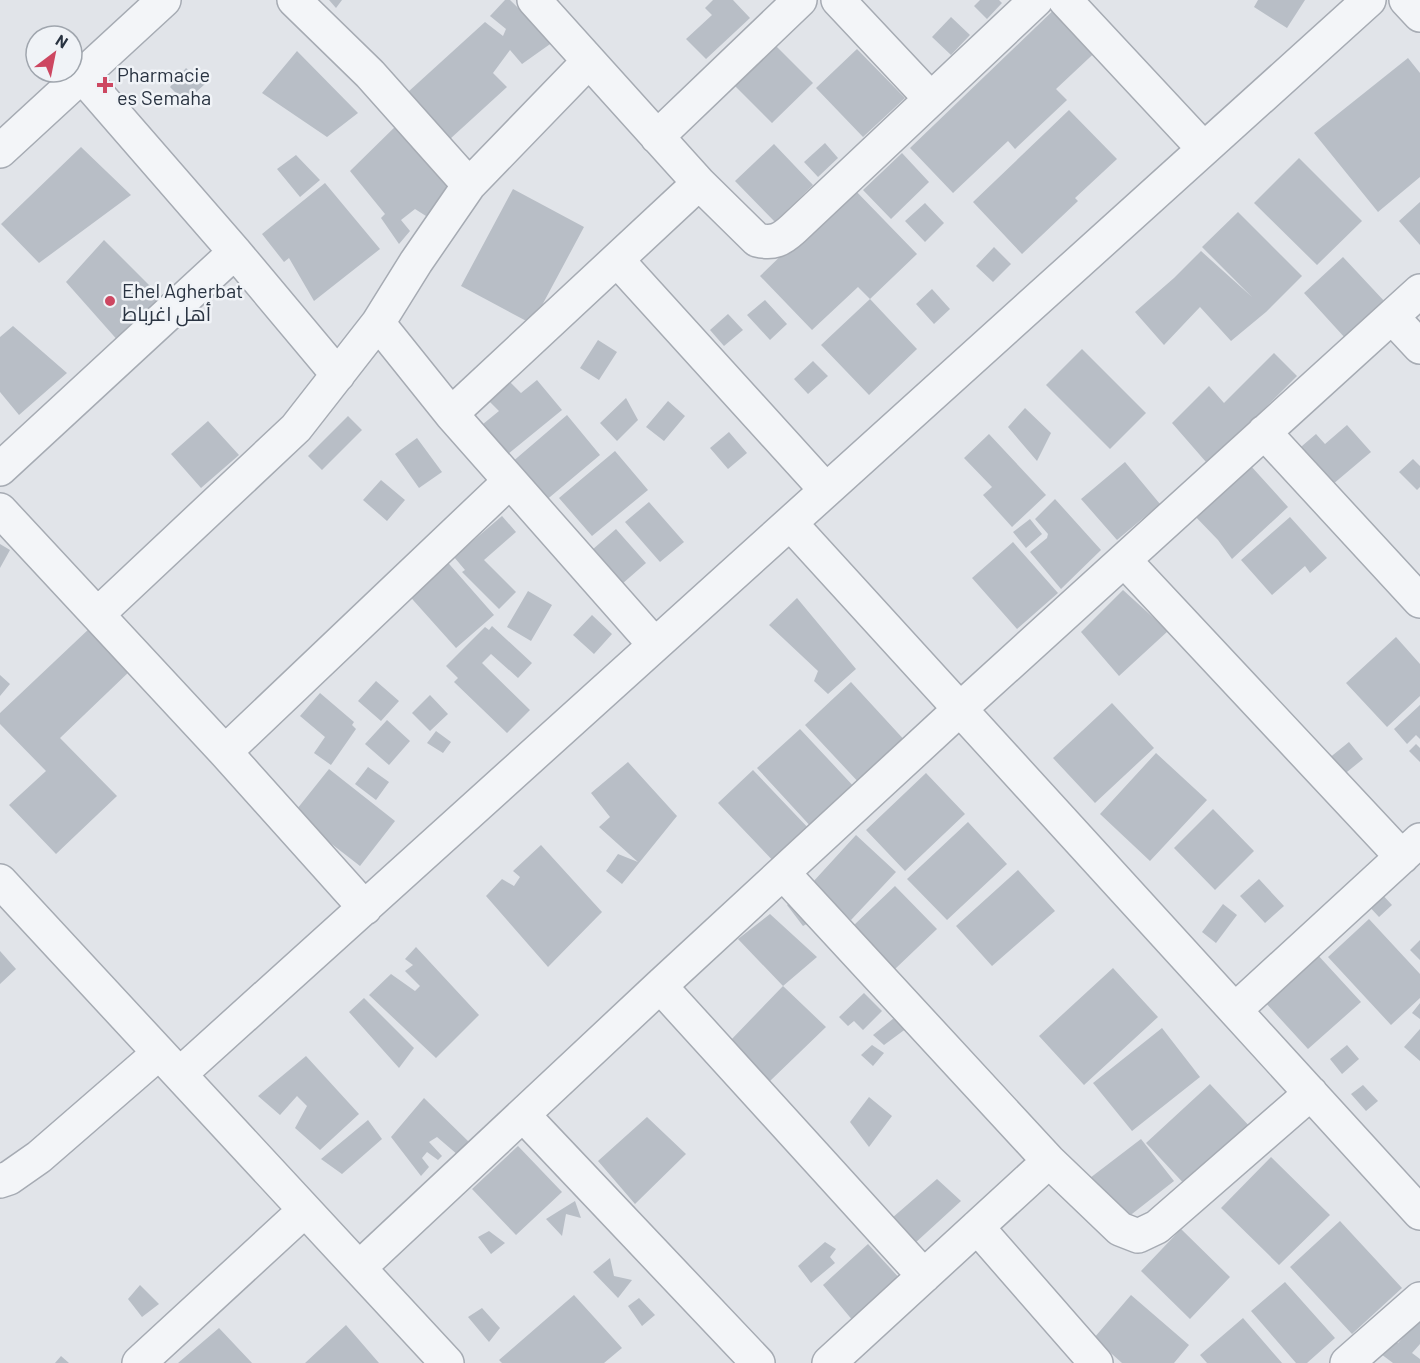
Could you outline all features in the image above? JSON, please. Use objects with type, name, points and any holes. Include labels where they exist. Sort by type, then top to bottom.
[{"type":"street","points":[[84,74],[164,0]]},
{"type":"street","points":[[294,0],[370,74],[469,185]]},
{"type":"street","points":[[534,0],[699,183],[757,240],[770,244],[782,239],[793,229],[1036,0]]},
{"type":"street","points":[[657,137],[800,0]]},
{"type":"street","points":[[838,0],[931,99]]},
{"type":"street","points":[[1065,0],[1204,149]]},
{"type":"street","points":[[0,1180],[9,1178],[39,1158],[169,1064],[365,908],[1369,0]]},
{"type":"street","points":[[98,614],[296,428],[378,323],[416,262],[469,185],[589,61]]},
{"type":"street","points":[[84,78],[338,375]]},
{"type":"street","points":[[0,151],[73,84]]},
{"type":"street","points":[[451,414],[699,183]]},
{"type":"street","points":[[0,469],[235,252]]},
{"type":"street","points":[[617,260],[826,490]]},
{"type":"street","points":[[359,1268],[960,709],[1420,291]]},
{"type":"street","points":[[1392,316],[1420,347]]},
{"type":"street","points":[[378,323],[451,414],[655,645]]},
{"type":"street","points":[[1264,432],[1420,601]]},
{"type":"street","points":[[225,752],[510,481]]},
{"type":"street","points":[[0,510],[225,752],[365,908]]},
{"type":"street","points":[[790,523],[1311,1093],[1417,1203]]},
{"type":"street","points":[[1124,560],[1411,848],[1235,1010]]},
{"type":"street","points":[[783,873],[1048,1161],[1120,1229],[1138,1236],[1157,1227],[1311,1093]]},
{"type":"street","points":[[0,881],[447,1363]]},
{"type":"street","points":[[660,986],[924,1276]]},
{"type":"street","points":[[523,1115],[758,1363]]},
{"type":"street","points":[[829,1363],[1048,1161]]},
{"type":"street","points":[[139,1363],[305,1210]]},
{"type":"street","points":[[977,1227],[1096,1363]]},
{"type":"street","points":[[1347,1363],[1420,1299]]},
{"type":"building","points":[[329,0],[342,0],[336,8]]},
{"type":"building","points":[[505,0],[510,0],[553,42],[522,64],[510,50],[493,73],[507,87],[450,139],[408,92],[485,22],[503,36],[506,29],[490,16]]},
{"type":"building","points":[[713,0],[733,0],[750,18],[706,59],[686,39],[712,15],[705,8]]},
{"type":"building","points":[[980,0],[999,0],[1002,3],[987,19],[974,6]]},
{"type":"building","points":[[1258,0],[1305,0],[1287,28],[1254,7]]},
{"type":"building","points":[[1063,1],[1104,44],[1056,89],[1067,100],[1015,149],[1008,141],[953,193],[910,148]]},
{"type":"building","points":[[951,17],[970,35],[951,55],[932,37]]},
{"type":"building","points":[[776,46],[813,83],[772,123],[734,85]]},
{"type":"building","points":[[857,49],[905,98],[863,137],[816,88]]},
{"type":"building","points":[[297,51],[358,113],[327,137],[262,93]]},
{"type":"building","points":[[1408,58],[1420,73],[1420,177],[1378,212],[1314,133]]},
{"type":"building","points":[[186,68],[205,84],[185,102],[170,87]]},
{"type":"building","points":[[1069,110],[1117,159],[1075,198],[1078,201],[1022,254],[973,202]]},
{"type":"building","points":[[403,119],[459,183],[426,216],[415,209],[401,220],[410,231],[399,244],[381,218],[385,214],[350,171]]},
{"type":"building","points":[[825,143],[838,158],[818,177],[804,162]]},
{"type":"building","points":[[774,144],[813,185],[775,222],[735,181]]},
{"type":"building","points":[[81,147],[131,195],[39,263],[1,224]]},
{"type":"building","points":[[902,153],[929,182],[891,219],[863,190]]},
{"type":"building","points":[[296,155],[320,180],[300,197],[277,169]]},
{"type":"building","points":[[1299,158],[1362,221],[1317,265],[1254,203]]},
{"type":"building","points":[[325,183],[380,249],[314,301],[289,258],[284,262],[262,234]]},
{"type":"building","points":[[852,187],[917,254],[870,299],[858,287],[812,330],[760,276]]},
{"type":"building","points":[[513,189],[584,227],[532,324],[461,286]]},
{"type":"building","points":[[1420,202],[1420,245],[1399,221]]},
{"type":"building","points":[[925,203],[944,223],[925,242],[905,221]]},
{"type":"building","points":[[1238,212],[1302,276],[1266,312],[1231,341],[1200,307],[1164,345],[1135,312],[1201,251],[1252,297],[1202,247]]},
{"type":"building","points":[[104,240],[163,299],[120,343],[66,282]]},
{"type":"building","points":[[994,247],[1011,264],[993,282],[976,266]]},
{"type":"building","points":[[1343,257],[1386,303],[1346,339],[1304,293]]},
{"type":"building","points":[[932,289],[950,309],[934,324],[916,304]]},
{"type":"building","points":[[870,299],[917,349],[869,395],[821,345]]},
{"type":"building","points":[[765,300],[787,324],[770,340],[747,315]]},
{"type":"building","points":[[728,314],[743,330],[724,346],[710,330]]},
{"type":"building","points":[[13,326],[67,373],[19,415],[0,392],[0,337]]},
{"type":"building","points":[[598,340],[617,352],[599,380],[580,368]]},
{"type":"building","points":[[1082,349],[1146,413],[1110,449],[1046,385]]},
{"type":"building","points":[[1274,353],[1297,376],[1247,426],[1206,462],[1172,423],[1209,386],[1224,403]]},
{"type":"building","points":[[813,361],[828,376],[808,394],[794,379]]},
{"type":"building","points":[[505,377],[521,393],[537,380],[562,410],[497,463],[472,433],[499,411],[485,397]]},
{"type":"building","points":[[626,398],[638,420],[617,441],[600,423]]},
{"type":"building","points":[[668,401],[685,416],[664,441],[646,427]]},
{"type":"building","points":[[1025,408],[1051,433],[1037,461],[1008,427]]},
{"type":"building","points":[[567,415],[600,455],[544,502],[511,463]]},
{"type":"building","points":[[348,416],[362,430],[322,470],[308,456]]},
{"type":"building","points":[[208,421],[239,455],[201,488],[171,454]]},
{"type":"building","points":[[1347,425],[1371,452],[1326,490],[1295,452],[1316,434],[1325,444]]},
{"type":"building","points":[[729,432],[747,453],[728,469],[710,448]]},
{"type":"building","points":[[989,434],[1046,495],[1012,527],[983,495],[992,487],[964,458]]},
{"type":"building","points":[[417,438],[442,472],[419,488],[395,454]]},
{"type":"building","points":[[615,451],[648,490],[592,536],[559,498]]},
{"type":"building","points":[[1413,459],[1420,466],[1420,487],[1417,490],[1399,472]]},
{"type":"building","points":[[1125,462],[1160,504],[1117,540],[1081,499]]},
{"type":"building","points":[[1250,465],[1288,507],[1232,559],[1218,540],[1192,513]]},
{"type":"building","points":[[381,480],[405,500],[387,521],[363,500]]},
{"type":"building","points":[[1055,499],[1101,550],[1061,589],[1030,552],[1047,538],[1048,534],[1035,519]]},
{"type":"building","points":[[649,502],[684,542],[660,562],[625,522]]},
{"type":"building","points":[[502,516],[516,532],[484,560],[516,592],[499,609],[462,572],[465,570],[454,557]]},
{"type":"building","points":[[1290,517],[1327,558],[1310,573],[1305,566],[1272,595],[1241,560]]},
{"type":"building","points":[[1030,519],[1042,534],[1026,548],[1013,532]]},
{"type":"building","points":[[616,529],[646,563],[614,591],[584,557]]},
{"type":"building","points":[[1013,542],[1058,593],[1017,629],[972,578]]},
{"type":"building","points":[[0,544],[10,550],[0,568]]},
{"type":"building","points":[[443,557],[494,615],[456,648],[405,591]]},
{"type":"building","points":[[1123,590],[1168,631],[1119,676],[1081,632]]},
{"type":"building","points":[[528,591],[552,605],[531,641],[507,627]]},
{"type":"building","points":[[797,598],[856,669],[828,694],[814,681],[818,671],[769,625]]},
{"type":"building","points":[[592,615],[612,634],[594,654],[573,635]]},
{"type":"building","points":[[492,626],[532,663],[518,678],[491,654],[482,663],[530,710],[507,733],[454,682],[458,678],[446,666],[485,627],[489,630]]},
{"type":"building","points":[[91,627],[132,669],[60,738],[117,796],[56,854],[9,805],[46,771],[0,724],[0,713]]},
{"type":"building","points":[[1396,637],[1420,664],[1420,696],[1387,727],[1346,683]]},
{"type":"building","points":[[0,675],[10,684],[0,696]]},
{"type":"building","points":[[376,681],[399,701],[381,721],[358,701]]},
{"type":"building","points":[[851,682],[908,744],[862,786],[805,725]]},
{"type":"building","points":[[320,693],[354,722],[352,725],[356,729],[331,765],[314,753],[325,737],[300,716]]},
{"type":"building","points":[[430,695],[448,714],[430,731],[412,713]]},
{"type":"building","points":[[1112,703],[1154,748],[1095,803],[1053,758]]},
{"type":"building","points":[[1420,705],[1420,739],[1416,735],[1407,744],[1394,729]]},
{"type":"building","points":[[387,720],[410,741],[389,765],[365,744]]},
{"type":"building","points":[[800,729],[857,790],[814,830],[757,768]]},
{"type":"building","points":[[436,731],[451,742],[443,753],[427,743]]},
{"type":"building","points":[[1349,742],[1363,759],[1342,776],[1328,759]]},
{"type":"building","points":[[1416,744],[1420,748],[1420,762],[1409,751]]},
{"type":"building","points":[[1156,753],[1207,800],[1150,861],[1100,814]]},
{"type":"building","points":[[628,762],[677,816],[622,884],[606,871],[618,854],[638,862],[599,827],[610,817],[591,793]]},
{"type":"building","points":[[368,767],[389,782],[376,800],[355,784]]},
{"type":"building","points":[[329,769],[395,821],[360,866],[293,814]]},
{"type":"building","points":[[753,770],[813,833],[778,866],[718,803]]},
{"type":"building","points":[[926,773],[965,814],[905,871],[866,830]]},
{"type":"building","points":[[1213,809],[1254,851],[1215,890],[1174,848]]},
{"type":"building","points":[[968,822],[1007,864],[947,920],[907,879]]},
{"type":"building","points":[[856,835],[896,872],[851,920],[812,883]]},
{"type":"building","points":[[541,845],[602,912],[548,967],[486,896],[502,879],[514,886],[520,877],[513,871]]},
{"type":"building","points":[[1018,870],[1055,911],[992,966],[956,926]]},
{"type":"building","points":[[1259,879],[1284,906],[1265,923],[1240,896]]},
{"type":"building","points":[[895,886],[937,929],[895,969],[853,926]]},
{"type":"building","points":[[1379,891],[1392,905],[1379,917],[1366,903]]},
{"type":"building","points":[[796,897],[817,918],[803,926],[787,905]]},
{"type":"building","points":[[1223,904],[1237,915],[1216,943],[1202,932]]},
{"type":"building","points":[[770,914],[817,957],[783,986],[738,939]]},
{"type":"building","points":[[1369,919],[1420,974],[1420,998],[1391,1025],[1328,957]]},
{"type":"building","points":[[1420,940],[1420,960],[1410,950]]},
{"type":"building","points":[[416,947],[479,1015],[436,1058],[369,995],[391,974],[415,991],[420,986],[405,971],[413,965],[405,959]]},
{"type":"building","points":[[0,951],[16,969],[0,984]]},
{"type":"building","points":[[1316,953],[1361,1002],[1308,1049],[1263,1000]]},
{"type":"building","points":[[1113,968],[1158,1017],[1084,1085],[1039,1036]]},
{"type":"building","points":[[783,986],[826,1027],[770,1081],[729,1042]]},
{"type":"building","points":[[864,993],[882,1011],[863,1030],[854,1021],[848,1026],[839,1017]]},
{"type":"building","points":[[364,998],[414,1048],[399,1068],[349,1012]]},
{"type":"building","points":[[1420,1003],[1420,1019],[1412,1013]]},
{"type":"building","points":[[894,1018],[907,1028],[884,1045],[873,1035]]},
{"type":"building","points":[[1162,1028],[1200,1077],[1132,1131],[1093,1083]]},
{"type":"building","points":[[1420,1029],[1420,1061],[1404,1047]]},
{"type":"building","points":[[872,1045],[884,1053],[873,1066],[861,1055]]},
{"type":"building","points":[[1347,1045],[1359,1059],[1342,1074],[1330,1059]]},
{"type":"building","points":[[306,1056],[359,1114],[320,1150],[295,1128],[307,1106],[297,1096],[280,1115],[258,1096]]},
{"type":"building","points":[[1210,1084],[1253,1130],[1189,1189],[1146,1143]]},
{"type":"building","points":[[1363,1085],[1378,1101],[1366,1111],[1351,1094]]},
{"type":"building","points":[[869,1097],[892,1116],[869,1147],[850,1122]]},
{"type":"building","points":[[424,1098],[469,1142],[458,1155],[437,1137],[429,1142],[442,1156],[438,1160],[427,1152],[422,1158],[429,1167],[421,1176],[391,1137]]},
{"type":"building","points":[[647,1117],[686,1154],[635,1204],[598,1161]]},
{"type":"building","points":[[368,1120],[382,1139],[342,1174],[321,1159]]},
{"type":"building","points":[[1141,1139],[1174,1181],[1123,1221],[1090,1178]]},
{"type":"building","points":[[518,1146],[562,1192],[516,1235],[472,1189]]},
{"type":"building","points":[[1271,1157],[1330,1215],[1279,1265],[1221,1208]]},
{"type":"building","points":[[937,1179],[961,1201],[914,1244],[892,1218]]},
{"type":"building","points":[[575,1201],[581,1218],[566,1214],[562,1236],[546,1219]]},
{"type":"building","points":[[1340,1221],[1402,1288],[1352,1334],[1290,1267]]},
{"type":"building","points":[[1181,1229],[1230,1277],[1190,1319],[1141,1271]]},
{"type":"building","points":[[489,1231],[505,1243],[491,1254],[478,1237]]},
{"type":"building","points":[[825,1242],[836,1249],[830,1257],[835,1263],[811,1283],[798,1266]]},
{"type":"building","points":[[868,1244],[903,1282],[859,1328],[823,1285]]},
{"type":"building","points":[[610,1258],[614,1276],[632,1280],[618,1298],[593,1272]]},
{"type":"building","points":[[1285,1282],[1335,1338],[1307,1363],[1296,1363],[1251,1311]]},
{"type":"building","points":[[140,1285],[159,1304],[142,1317],[128,1299]]},
{"type":"building","points":[[574,1295],[622,1348],[604,1363],[502,1363],[499,1360]]},
{"type":"building","points":[[1131,1295],[1189,1345],[1174,1363],[1122,1363],[1094,1338]]},
{"type":"building","points":[[639,1298],[655,1315],[642,1326],[628,1306]]},
{"type":"building","points":[[482,1308],[500,1328],[489,1342],[468,1317]]},
{"type":"building","points":[[1243,1318],[1282,1363],[1207,1363],[1200,1355]]},
{"type":"building","points":[[1420,1318],[1420,1344],[1412,1353],[1420,1359],[1420,1363],[1393,1363],[1381,1354],[1393,1339],[1398,1343]]},
{"type":"building","points":[[346,1325],[379,1363],[305,1363]]},
{"type":"building","points":[[219,1328],[252,1363],[178,1363]]},
{"type":"building","points":[[61,1356],[69,1363],[55,1363]]},
{"type":"place","name":"Pharmacie es Semaha","points":[[105,85]]},
{"type":"place","name":"Ehel Agherbat أهل اغرباط","points":[[110,301]]}]
